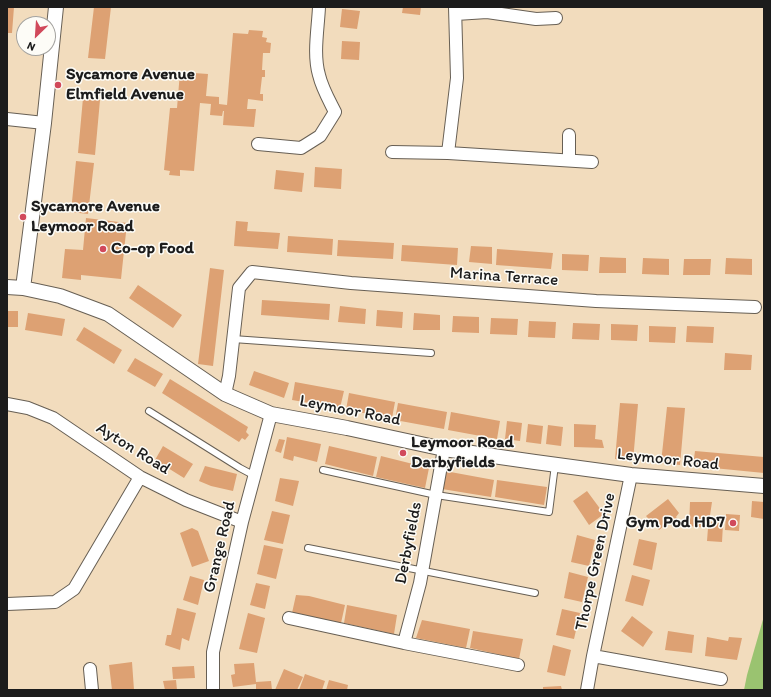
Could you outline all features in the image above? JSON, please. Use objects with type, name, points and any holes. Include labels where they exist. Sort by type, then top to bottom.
[{"type":"street","points":[[23,288],[44,123],[56,7]]},
{"type":"street","points":[[258,144],[301,148],[320,136],[335,112],[318,75],[316,49],[319,7]]},
{"type":"street","points":[[448,153],[457,78],[456,11],[536,13],[556,18]]},
{"type":"street","points":[[7,119],[44,123]]},
{"type":"street","points":[[568,135],[569,159]]},
{"type":"street","points":[[392,152],[448,153],[569,159],[592,162]]},
{"type":"street","name":"Marina Terrace","points":[[233,339],[239,288],[252,272],[351,283],[596,301],[754,307]]},
{"type":"street","name":"Leymoor Road","points":[[7,287],[23,288],[60,296],[108,314],[225,394],[271,414],[347,428],[444,449],[632,475],[764,486]]},
{"type":"street","points":[[225,394],[229,376],[233,339]]},
{"type":"street","name":"Ayton Road","points":[[7,404],[28,408],[53,418],[140,477],[186,500],[242,522]]},
{"type":"street","name":"Grange Road","points":[[213,690],[213,652],[242,522],[271,414]]},
{"type":"street","name":"Derbyfields","points":[[404,643],[420,583],[444,449]]},
{"type":"street","name":"Thorpe Green Drive","points":[[587,690],[632,475]]},
{"type":"street","points":[[7,604],[54,602],[74,589],[140,477]]},
{"type":"street","points":[[289,618],[404,643],[518,665]]},
{"type":"street","name":"Thorpe Green Drive","points":[[593,656],[721,679]]},
{"type":"street","points":[[90,669],[92,690]]},
{"type":"lane","points":[[233,339],[431,353]]},
{"type":"lane","points":[[148,410],[255,476]]},
{"type":"lane","points":[[322,470],[436,495],[549,512],[555,465]]},
{"type":"lane","points":[[308,548],[535,593]]},
{"type":"green space","points":[[764,616],[764,690],[744,690],[747,675]]},
{"type":"building","points":[[7,7],[14,7],[12,33],[7,33]]},
{"type":"building","points":[[94,7],[111,7],[105,59],[88,58]]},
{"type":"building","points":[[403,7],[421,7],[420,15],[402,13]]},
{"type":"building","points":[[342,9],[360,11],[357,29],[340,27]]},
{"type":"building","points":[[249,30],[263,31],[262,37],[267,38],[266,42],[271,43],[270,53],[263,53],[262,70],[265,70],[265,77],[262,77],[260,94],[263,94],[263,101],[248,99],[247,109],[256,109],[254,127],[223,125],[224,111],[222,116],[210,115],[211,104],[200,103],[194,171],[180,170],[180,176],[169,175],[170,171],[164,170],[170,108],[177,108],[180,72],[208,74],[206,96],[219,97],[219,104],[227,105],[233,33],[248,34]]},
{"type":"building","points":[[342,41],[360,42],[359,60],[341,59]]},
{"type":"building","points":[[83,98],[100,100],[95,155],[78,153]]},
{"type":"building","points":[[76,161],[94,163],[88,214],[71,212]]},
{"type":"building","points":[[315,167],[342,169],[341,189],[314,187]]},
{"type":"building","points":[[276,170],[304,173],[302,192],[274,189]]},
{"type":"building","name":"Co-op Food","points":[[86,218],[127,223],[121,279],[81,275],[81,280],[62,278],[65,249],[83,250]]},
{"type":"building","points":[[236,221],[248,222],[247,231],[280,233],[278,249],[234,246]]},
{"type":"building","points":[[288,236],[333,239],[332,255],[287,252]]},
{"type":"building","points":[[338,240],[394,243],[393,259],[337,256]]},
{"type":"building","points":[[402,245],[458,248],[457,265],[401,261]]},
{"type":"building","points":[[471,246],[492,247],[492,264],[469,262]]},
{"type":"building","points":[[497,249],[553,253],[551,269],[496,265]]},
{"type":"building","points":[[562,254],[589,255],[588,271],[562,270]]},
{"type":"building","points":[[600,257],[626,258],[626,273],[599,273]]},
{"type":"building","points":[[643,258],[669,259],[669,275],[642,274]]},
{"type":"building","points":[[726,258],[752,259],[752,275],[725,274]]},
{"type":"building","points":[[684,259],[711,259],[710,275],[683,275]]},
{"type":"building","points":[[210,268],[224,270],[213,366],[198,364]]},
{"type":"building","points":[[138,285],[182,315],[173,328],[129,298]]},
{"type":"building","points":[[262,300],[330,304],[329,320],[261,315]]},
{"type":"building","points":[[340,306],[366,309],[365,324],[338,322]]},
{"type":"building","points":[[377,310],[403,312],[402,328],[376,326]]},
{"type":"building","points":[[7,311],[18,311],[18,327],[7,327]]},
{"type":"building","points":[[28,313],[65,319],[62,336],[25,330]]},
{"type":"building","points":[[414,313],[440,315],[440,330],[413,330]]},
{"type":"building","points":[[453,316],[479,317],[479,333],[452,332]]},
{"type":"building","points":[[491,318],[518,319],[517,335],[490,334]]},
{"type":"building","points":[[529,321],[556,322],[555,338],[528,337]]},
{"type":"building","points":[[573,323],[600,324],[599,340],[572,339]]},
{"type":"building","points":[[611,324],[638,325],[637,341],[611,340]]},
{"type":"building","points":[[649,326],[676,327],[675,343],[649,342]]},
{"type":"building","points":[[687,326],[714,327],[713,343],[686,342]]},
{"type":"building","points":[[84,327],[122,350],[114,364],[76,340]]},
{"type":"building","points":[[725,353],[752,355],[751,370],[724,370]]},
{"type":"building","points":[[135,358],[163,374],[155,387],[127,371]]},
{"type":"building","points":[[254,371],[289,383],[284,398],[249,385]]},
{"type":"building","points":[[170,379],[248,427],[246,432],[249,435],[245,440],[242,438],[239,442],[162,393]]},
{"type":"building","points":[[295,382],[344,391],[340,408],[292,400]]},
{"type":"building","points":[[349,393],[395,402],[392,418],[346,410]]},
{"type":"building","points":[[398,403],[447,412],[444,429],[395,420]]},
{"type":"building","points":[[620,403],[638,404],[633,461],[615,459]]},
{"type":"building","points":[[667,407],[685,408],[680,465],[661,463]]},
{"type":"building","points":[[451,412],[500,421],[497,439],[448,430]]},
{"type":"building","points":[[507,421],[522,423],[520,441],[505,439]]},
{"type":"building","points":[[528,424],[543,426],[541,444],[526,442]]},
{"type":"building","points":[[574,424],[596,425],[595,439],[602,440],[604,448],[574,447]]},
{"type":"building","points":[[548,425],[563,427],[561,446],[546,444]]},
{"type":"building","points":[[287,437],[321,444],[317,462],[294,456],[293,461],[283,458]]},
{"type":"building","points":[[279,439],[285,440],[281,453],[275,451]]},
{"type":"building","points":[[163,446],[193,464],[184,478],[155,460]]},
{"type":"building","points":[[329,446],[377,457],[373,476],[325,464]]},
{"type":"building","points":[[695,451],[764,457],[764,473],[693,466]]},
{"type":"building","points":[[381,456],[429,468],[425,488],[376,477]]},
{"type":"building","points":[[205,466],[237,474],[233,491],[211,486],[199,481]]},
{"type":"building","points":[[445,471],[494,480],[491,497],[442,489]]},
{"type":"building","points":[[280,478],[299,481],[293,506],[275,501]]},
{"type":"building","points":[[497,480],[547,487],[544,505],[495,497]]},
{"type":"building","points":[[587,491],[604,514],[589,525],[573,501]]},
{"type":"building","points":[[668,499],[679,513],[676,517],[679,521],[672,526],[669,522],[659,530],[646,516]]},
{"type":"building","points":[[752,501],[764,502],[764,519],[751,517]]},
{"type":"building","points":[[690,502],[712,502],[709,522],[723,524],[722,542],[707,541],[708,528],[689,526]]},
{"type":"building","points":[[272,511],[290,515],[283,544],[264,540]]},
{"type":"building","name":"Gym Pod HD7","points":[[726,514],[740,515],[739,531],[725,530]]},
{"type":"building","points":[[192,528],[198,531],[209,561],[192,567],[180,533]]},
{"type":"building","points":[[577,535],[595,540],[589,566],[571,562]]},
{"type":"building","points":[[639,539],[657,543],[652,570],[633,565]]},
{"type":"building","points":[[264,545],[283,549],[276,579],[257,574]]},
{"type":"building","points":[[569,572],[588,577],[582,602],[564,598]]},
{"type":"building","points":[[632,575],[650,580],[643,606],[625,601]]},
{"type":"building","points":[[190,576],[204,580],[198,605],[183,600]]},
{"type":"building","points":[[256,583],[270,586],[265,609],[250,605]]},
{"type":"building","points":[[296,595],[309,596],[345,605],[341,623],[292,613]]},
{"type":"building","points":[[347,605],[397,615],[394,634],[344,623]]},
{"type":"building","points":[[177,608],[196,613],[189,641],[182,638],[180,650],[165,645],[167,635],[171,635]]},
{"type":"building","points":[[562,609],[580,613],[574,639],[556,635]]},
{"type":"building","points":[[248,613],[265,618],[257,653],[239,649]]},
{"type":"building","points":[[632,616],[653,632],[643,647],[621,631]]},
{"type":"building","points":[[422,620],[470,629],[466,648],[416,638]]},
{"type":"building","points":[[473,631],[523,639],[519,659],[470,648]]},
{"type":"building","points":[[668,631],[694,635],[692,653],[665,650]]},
{"type":"building","points":[[707,637],[728,641],[729,637],[742,638],[737,660],[705,656]]},
{"type":"building","points":[[553,645],[571,650],[565,676],[547,672]]},
{"type":"building","points":[[132,662],[134,690],[112,690],[109,665]]},
{"type":"building","points":[[254,663],[256,682],[271,681],[272,690],[256,690],[256,684],[233,687],[231,675],[235,674],[234,664]]},
{"type":"building","points":[[194,666],[195,678],[173,679],[172,667]]},
{"type":"building","points":[[284,669],[303,677],[297,690],[275,690]]},
{"type":"building","points":[[305,674],[325,681],[322,690],[299,690]]},
{"type":"building","points":[[176,680],[177,690],[165,690],[163,681]]},
{"type":"building","points":[[329,680],[348,685],[347,690],[326,690]]},
{"type":"building","points":[[561,686],[562,690],[543,690],[543,687]]},
{"type":"place","name":"Sycamore Avenue Elmfield Avenue","points":[[58,85]]},
{"type":"place","name":"Sycamore Avenue Leymoor Road","points":[[23,217]]},
{"type":"place","name":"Co-op Food","points":[[103,249]]},
{"type":"place","name":"Leymoor Road Darbyfields","points":[[403,453]]},
{"type":"place","name":"Gym Pod HD7","points":[[733,523]]}]
